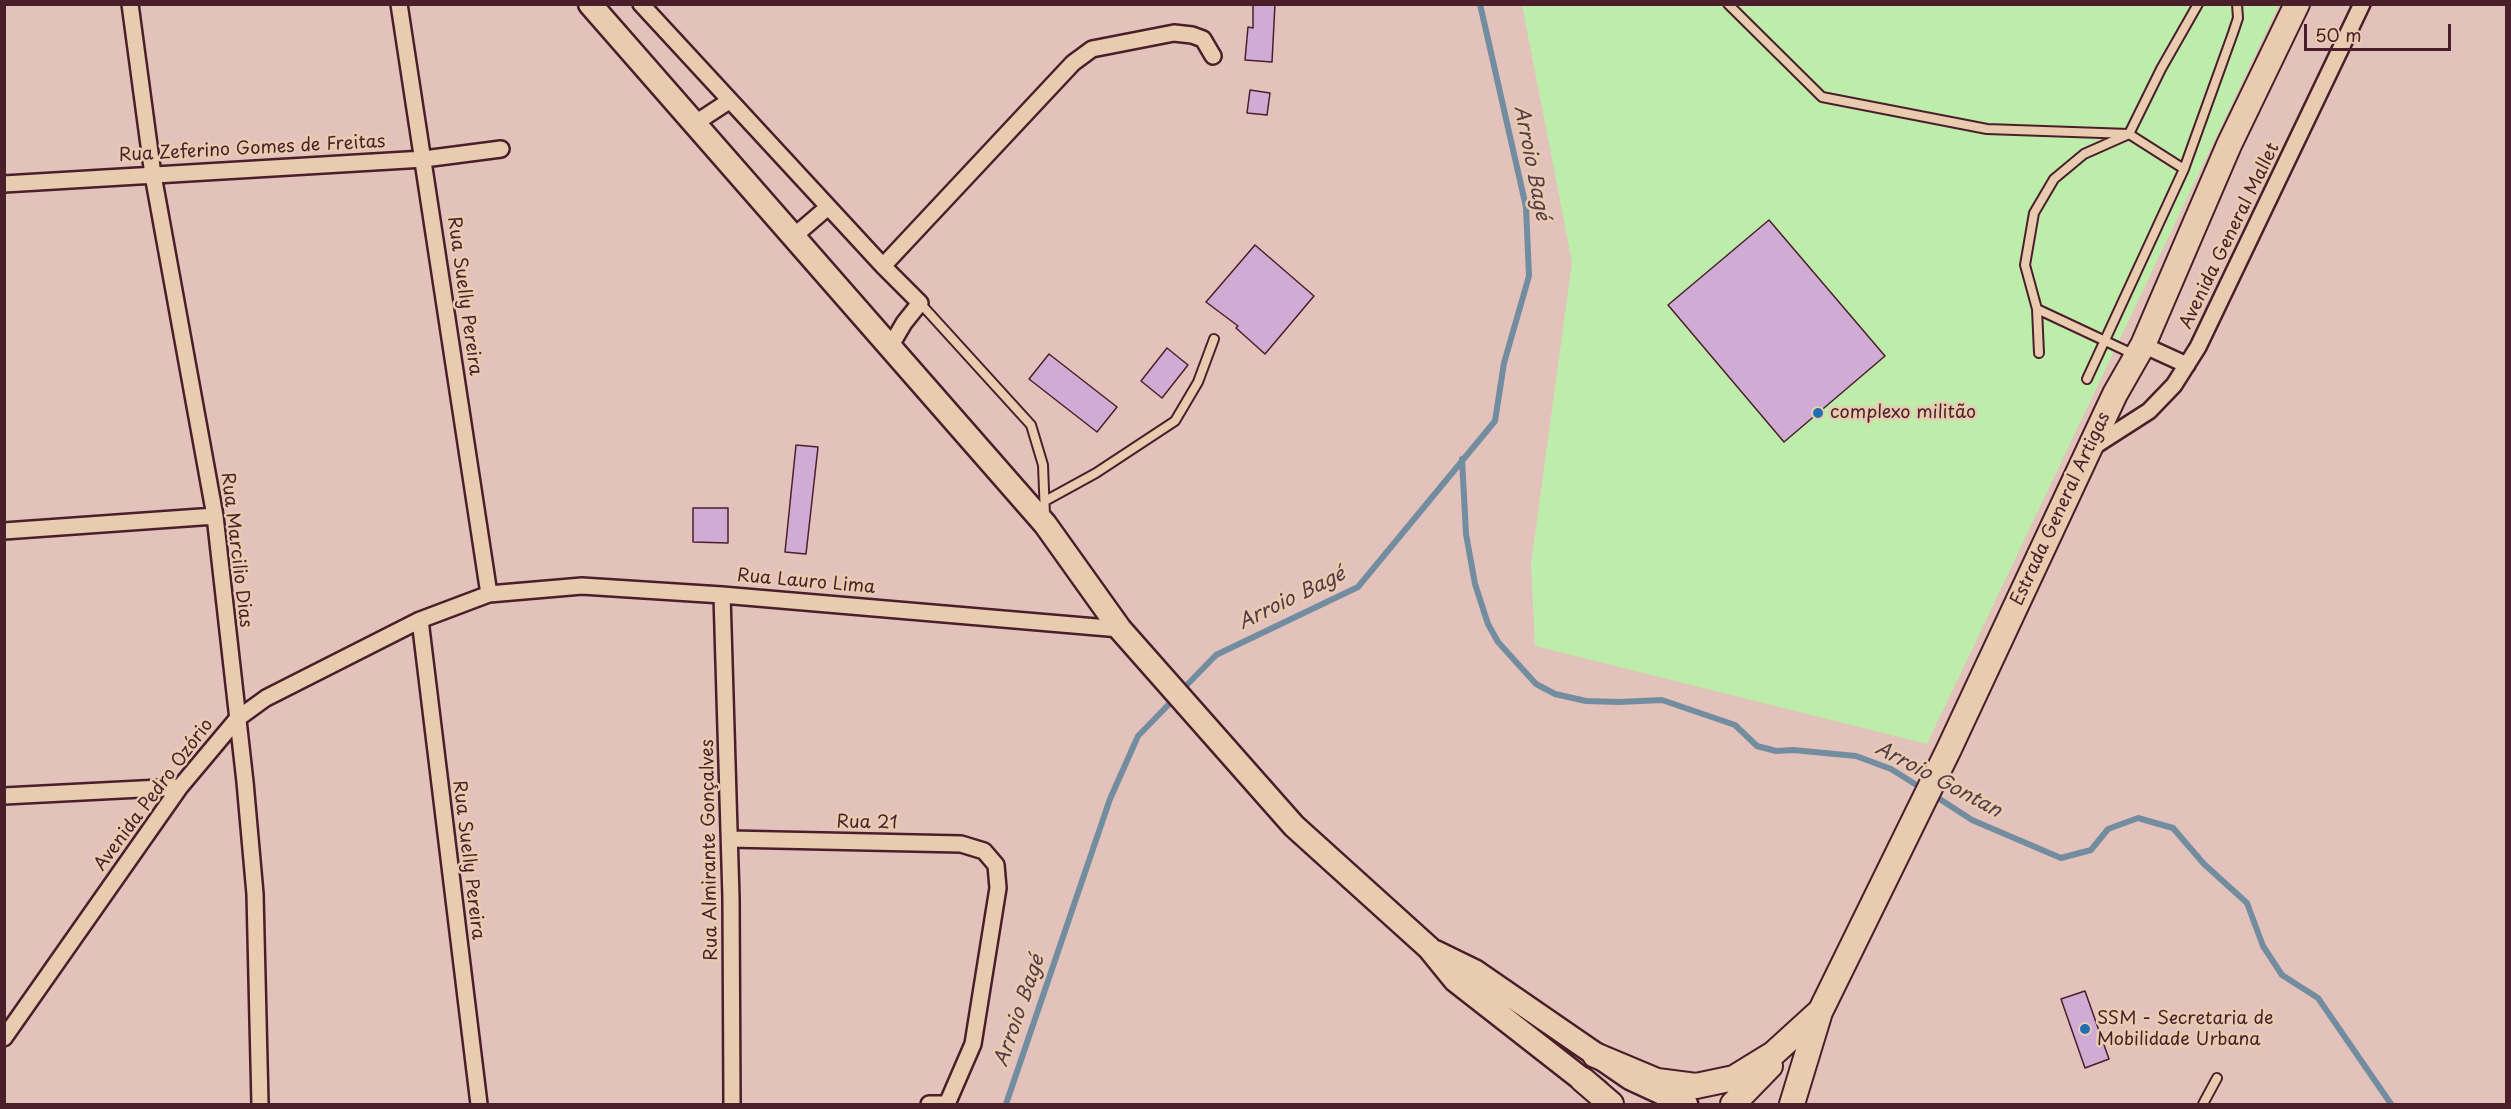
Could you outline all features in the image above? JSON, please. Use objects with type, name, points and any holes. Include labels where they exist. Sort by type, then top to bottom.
[{"type":"main road","name":"Estrada General Artigas","points":[[1820,1012],[1949,749],[2115,394],[2140,351],[2229,145],[2297,4]]},
{"type":"main road","points":[[593,6],[890,347],[1045,512],[1120,629],[1294,826],[1429,948],[1455,980],[1613,1104]]},
{"type":"main road","points":[[1429,948],[1476,972],[1630,1078],[1686,1104]]},
{"type":"main road","points":[[1595,1055],[1657,1081],[1696,1086],[1734,1078],[1773,1054],[1820,1012]]},
{"type":"main road","points":[[1733,1104],[1791,1046],[1820,1012]]},
{"type":"main road","points":[[1792,1104],[1820,1012]]},
{"type":"main road","points":[[1803,1104],[1820,1012]]},
{"type":"street","name":"Rua Marcilio Dias","points":[[130,4],[153,175],[215,516],[245,782],[255,894],[260,1104]]},
{"type":"street","name":"Rua Suelly Pereira","points":[[399,4],[489,594]]},
{"type":"street","points":[[641,4],[883,267],[920,303],[904,323],[890,347]]},
{"type":"street","name":"Avenida General Mallet","points":[[2090,449],[2149,411],[2174,385],[2187,365],[2198,347],[2362,4]]},
{"type":"street","points":[[883,267],[1073,63],[1092,49],[1174,33],[1203,39],[1213,56]]},
{"type":"street","points":[[694,124],[729,101]]},
{"type":"street","name":"Rua Zeferino Gomes de Freitas","points":[[4,184],[424,159],[501,150]]},
{"type":"street","points":[[793,237],[828,207]]},
{"type":"street","points":[[2140,351],[2187,365]]},
{"type":"street","points":[[4,531],[215,516]]},
{"type":"street","name":"Rua Lauro Lima","points":[[489,594],[582,586],[722,595],[1120,629]]},
{"type":"street","name":"Avenida Pedro Ozório","points":[[4,1038],[180,787],[237,719],[266,698],[420,620],[489,594]]},
{"type":"street","name":"Rua Almirante Gonçalves","points":[[722,595],[730,839],[732,1104]]},
{"type":"street","name":"Rua Suelly Pereira","points":[[420,620],[478,1104]]},
{"type":"street","points":[[4,795],[180,787]]},
{"type":"street","name":"Rua 21","points":[[730,839],[961,844],[984,851],[996,865],[998,888],[973,1044],[946,1104]]},
{"type":"street","points":[[928,1104],[946,1104]]},
{"type":"lane","points":[[1728,4],[1822,97],[1987,129],[2129,134],[2184,169]]},
{"type":"lane","points":[[2040,352],[2037,309],[2025,265],[2034,213],[2054,179],[2084,154],[2129,134],[2161,69],[2198,4]]},
{"type":"lane","points":[[2087,379],[2184,169],[2238,18],[2236,4]]},
{"type":"lane","points":[[920,303],[1031,425],[1043,465],[1045,512]]},
{"type":"lane","points":[[2037,309],[2104,342],[2140,351]]},
{"type":"lane","points":[[1045,512],[1096,473],[1175,421],[1198,382],[1214,339]]},
{"type":"lane","points":[[2203,1104],[2217,1078]]},
{"type":"green space","name":"complexo militão","points":[[1522,5],[2279,5],[1927,744],[1535,646],[1531,564],[1572,262]]},
{"type":"building","points":[[1253,4],[1275,4],[1272,62],[1245,60],[1248,27],[1253,28]]},
{"type":"building","points":[[1250,90],[1270,93],[1267,115],[1247,113]]},
{"type":"building","points":[[1769,220],[1885,356],[1784,442],[1668,305]]},
{"type":"building","points":[[1255,245],[1314,296],[1265,354],[1236,328],[1238,326],[1206,302]]},
{"type":"building","points":[[1167,348],[1188,365],[1162,398],[1141,381]]},
{"type":"building","points":[[1049,354],[1117,407],[1097,432],[1029,379]]},
{"type":"building","points":[[796,445],[818,447],[806,554],[785,552]]},
{"type":"building","points":[[693,508],[728,508],[728,543],[693,542]]},
{"type":"building","name":"SSM - Secretaria de Mobilidade Urbana","points":[[2085,991],[2109,1059],[2085,1068],[2061,999]]},
{"type":"waterway","name":"Arroio Bagé","points":[[1181,691],[1216,655],[1358,587],[1495,421],[1504,363],[1529,276],[1526,207],[1480,4]]},
{"type":"waterway","name":"Arroio Gontan","points":[[1462,459],[1466,534],[1475,584],[1488,624],[1498,642],[1536,684],[1555,694],[1586,701],[1662,700],[1735,725],[1757,746],[1776,751],[1793,750],[1856,756],[1891,769],[1923,789]]},
{"type":"waterway","name":"Arroio Bagé","points":[[1006,1104],[1110,799],[1138,736],[1174,699]]},
{"type":"waterway","name":"Arroio Gontan","points":[[1932,794],[1972,820],[2061,858],[2091,850],[2108,829],[2138,818],[2173,828],[2204,864],[2247,903],[2263,946],[2282,975],[2318,998],[2391,1104]]},
{"type":"place","name":"complexo militão","points":[[1818,413]]},
{"type":"place","name":"SSM - Secretaria de Mobilidade Urbana","points":[[2085,1029]]}]
